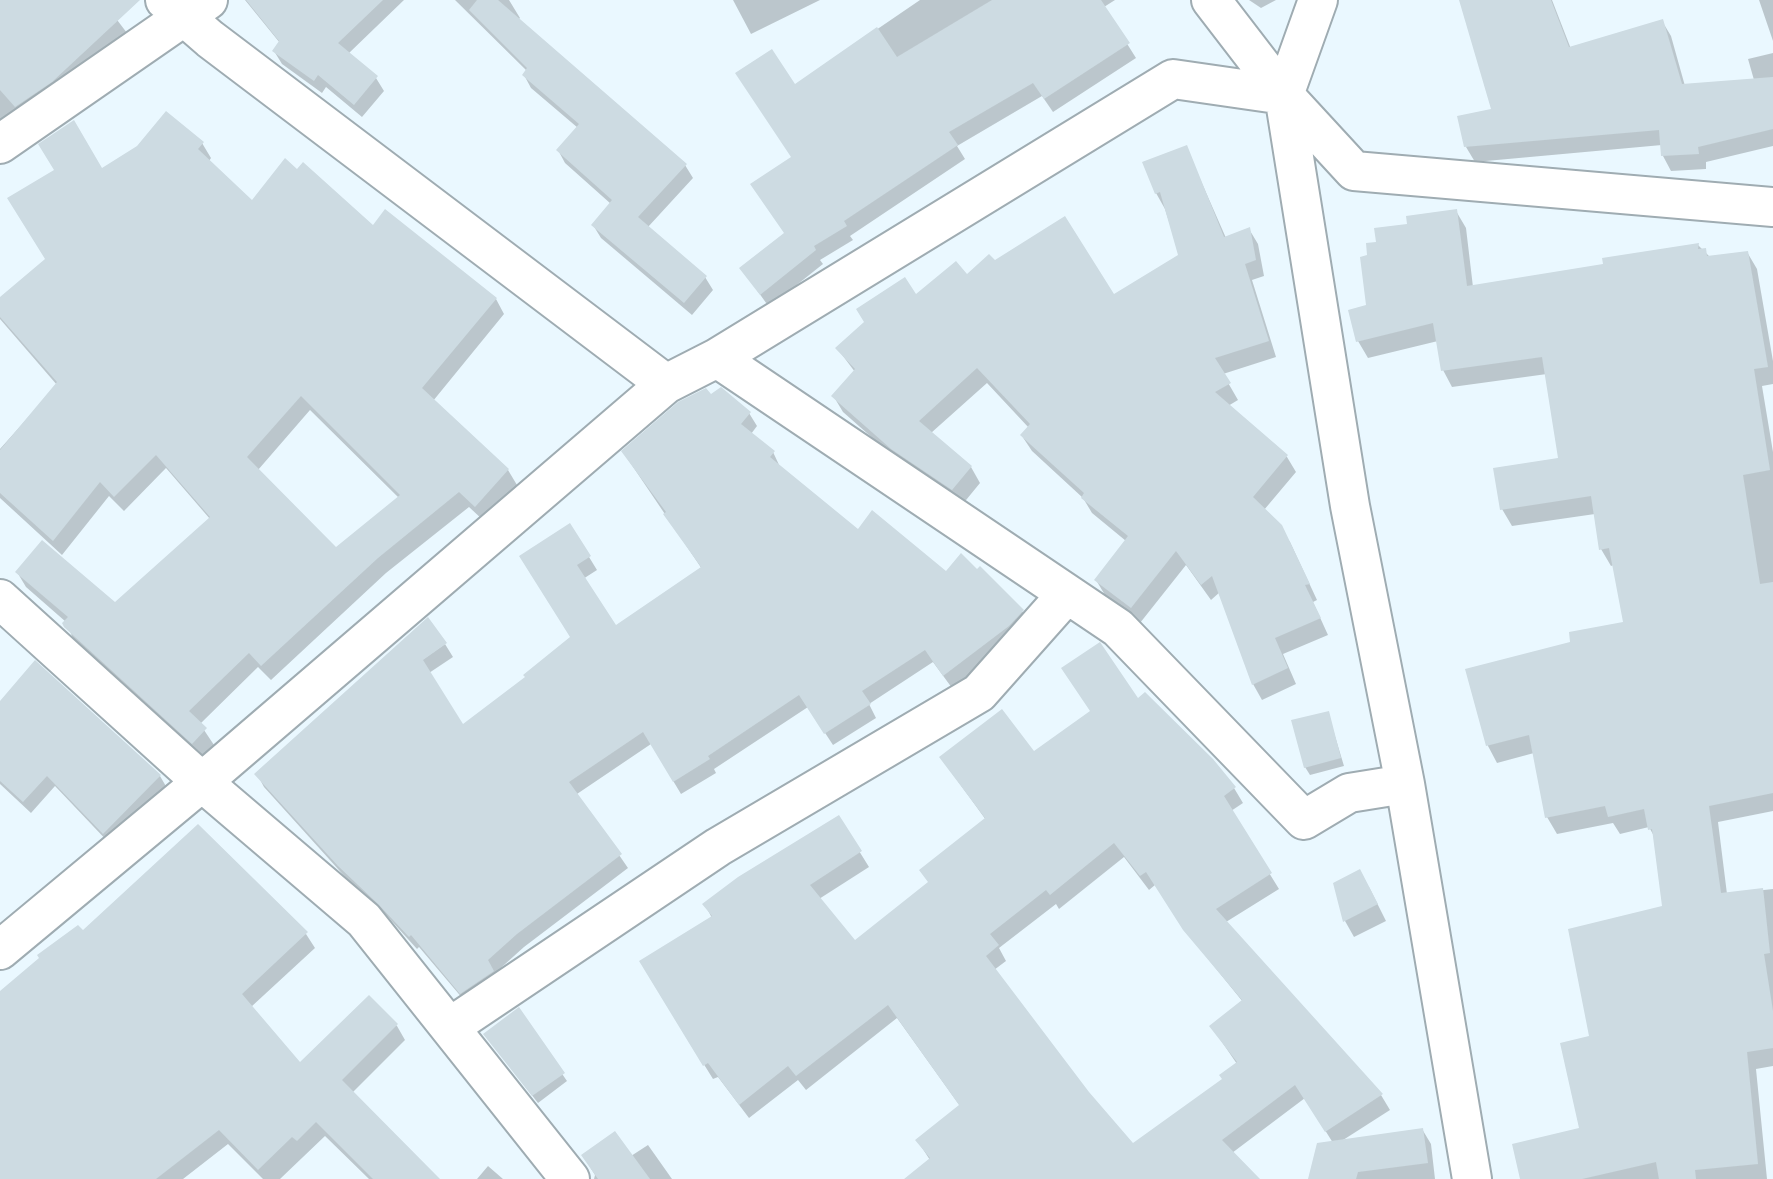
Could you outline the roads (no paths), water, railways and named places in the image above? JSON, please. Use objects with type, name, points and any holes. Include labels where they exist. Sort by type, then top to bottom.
[{"type":"street","points":[[1211,0],[1284,95],[1354,171],[1773,207]]},
{"type":"street","points":[[1318,0],[1284,95],[1350,506],[1405,784],[1472,1179]]},
{"type":"street","points":[[0,144],[186,6],[666,384]]},
{"type":"street","points":[[0,950],[202,782],[666,384],[717,358],[1173,79],[1284,95]]},
{"type":"street","points":[[717,358],[1118,628],[1304,820],[1349,793],[1405,784]]},
{"type":"street","points":[[450,1027],[718,847],[979,693],[1068,594]]},
{"type":"street","points":[[0,599],[202,782],[364,920],[570,1179]]}]
